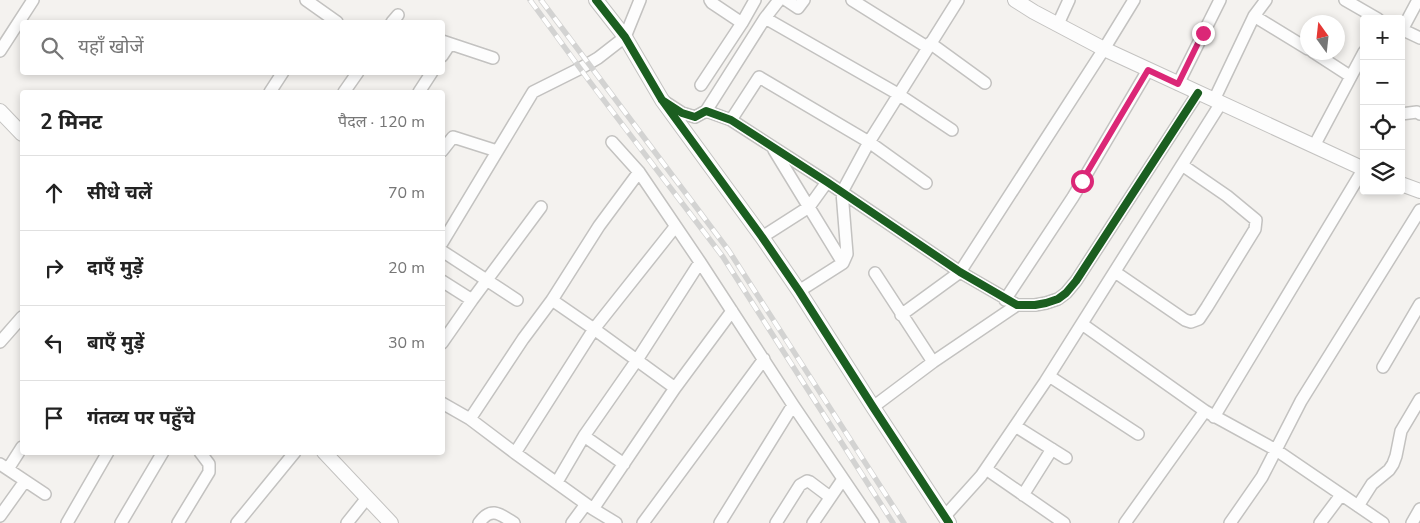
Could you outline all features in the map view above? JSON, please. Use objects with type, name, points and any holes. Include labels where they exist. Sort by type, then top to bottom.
[{"type":"street","points":[[0,51],[32,0]]},
{"type":"street","points":[[306,0],[334,20]]},
{"type":"street","points":[[596,0],[625,38],[662,100],[799,291],[947,520],[986,469],[1049,376],[1182,165],[1217,102],[1254,16],[1266,0]]},
{"type":"street","points":[[445,238],[533,92],[598,58],[625,38],[640,0]]},
{"type":"street","points":[[710,0],[742,23]]},
{"type":"street","points":[[701,85],[755,0]]},
{"type":"street","points":[[662,100],[682,113],[694,117],[706,111],[778,0]]},
{"type":"street","points":[[786,0],[798,8],[804,0]]},
{"type":"street","points":[[852,0],[928,45],[985,83]]},
{"type":"street","points":[[799,291],[843,263],[847,254],[842,192],[898,94],[958,0]]},
{"type":"street","points":[[1015,0],[1104,50],[1360,167]]},
{"type":"street","points":[[1058,24],[1069,0]]},
{"type":"street","points":[[901,315],[960,272],[1104,50],[1134,0]]},
{"type":"street","points":[[1178,84],[1220,0]]},
{"type":"street","points":[[1347,0],[1371,15]]},
{"type":"street","points":[[1405,24],[1418,0]]},
{"type":"street","points":[[315,20],[321,12]]},
{"type":"street","points":[[1254,16],[1300,44]]},
{"type":"street","points":[[765,18],[898,94],[952,130]]},
{"type":"street","points":[[1405,31],[1420,38]]},
{"type":"street","points":[[446,42],[493,58]]},
{"type":"street","points":[[1314,146],[1360,59]]},
{"type":"street","points":[[1325,60],[1350,76]]},
{"type":"street","points":[[1005,300],[1073,197],[1148,70]]},
{"type":"street","points":[[271,90],[281,75]]},
{"type":"street","points":[[345,90],[356,75]]},
{"type":"street","points":[[419,90],[430,75]]},
{"type":"street","points":[[731,120],[759,77],[869,142],[926,183]]},
{"type":"street","points":[[706,111],[731,120],[1005,300],[1016,305],[1035,305],[1058,299],[1076,281],[1198,93]]},
{"type":"street","points":[[0,110],[20,132]]},
{"type":"street","points":[[1405,113],[1416,112],[1420,114]]},
{"type":"street","points":[[445,147],[453,137],[498,151]]},
{"type":"street","points":[[612,142],[639,172],[764,359],[793,406],[873,523]]},
{"type":"street","points":[[772,147],[843,263]]},
{"type":"street","points":[[1115,272],[1184,320],[1191,322],[1199,319],[1217,292],[1256,229],[1256,220],[1227,196],[1182,165]]},
{"type":"street","points":[[470,419],[522,339],[552,300],[599,226],[639,172]]},
{"type":"street","points":[[1125,523],[1209,414],[1360,175]]},
{"type":"street","points":[[762,237],[809,207],[828,182]]},
{"type":"street","points":[[1405,185],[1420,191]]},
{"type":"street","points":[[445,339],[540,207]]},
{"type":"street","points":[[1230,523],[1262,477],[1301,400],[1420,210]]},
{"type":"street","points":[[514,453],[594,329],[675,227]]},
{"type":"street","points":[[445,253],[517,300]]},
{"type":"street","points":[[557,482],[584,436],[637,360],[700,262]]},
{"type":"street","points":[[875,273],[933,362]]},
{"type":"street","points":[[445,283],[472,300]]},
{"type":"street","points":[[552,300],[675,388]]},
{"type":"street","points":[[1383,368],[1420,304]]},
{"type":"street","points":[[873,407],[933,362],[1016,305]]},
{"type":"street","points":[[572,523],[590,506],[624,464],[675,388],[732,311]]},
{"type":"street","points":[[0,342],[20,319]]},
{"type":"street","points":[[1082,324],[1209,414],[1276,450],[1383,523]]},
{"type":"street","points":[[643,523],[764,359]]},
{"type":"street","points":[[1049,376],[1138,434]]},
{"type":"street","points":[[1358,506],[1372,484],[1389,470],[1396,456],[1401,431],[1420,399]]},
{"type":"street","points":[[445,405],[470,419],[514,453],[616,523]]},
{"type":"street","points":[[720,523],[793,406]]},
{"type":"street","points":[[1015,426],[1066,458]]},
{"type":"street","points":[[584,436],[624,464]]},
{"type":"street","points":[[1023,494],[1052,448]]},
{"type":"street","points":[[20,449],[4,467],[45,494]]},
{"type":"street","points":[[67,523],[106,455]]},
{"type":"street","points":[[121,523],[161,455]]},
{"type":"street","points":[[178,523],[209,472],[209,464],[202,455]]},
{"type":"street","points":[[237,523],[293,455]]},
{"type":"street","points":[[327,455],[391,523]]},
{"type":"street","points":[[986,469],[1061,522]]},
{"type":"street","points":[[813,523],[843,479]]},
{"type":"street","points":[[0,516],[25,482]]},
{"type":"street","points":[[776,523],[803,482],[810,482],[830,497]]},
{"type":"street","points":[[1320,523],[1341,495]]},
{"type":"street","points":[[347,523],[367,498]]},
{"type":"street","points":[[1412,523],[1420,509]]},
{"type":"street","points":[[479,523],[484,516],[494,512],[514,523]]},
{"type":"railway","points":[[530,0],[723,257],[893,523]]},
{"type":"railway","points":[[541,0],[729,251],[904,523]]},
{"type":"cycle path","points":[[596,0],[625,37],[662,100],[799,291],[949,523]]},
{"type":"cycle path","points":[[662,100],[682,113],[695,117],[706,111],[731,120],[960,272],[1017,305],[1035,305],[1058,299],[1076,281],[1198,93]]},
{"type":"route","points":[[1082,181],[1148,70],[1178,84],[1203,33]]}]
